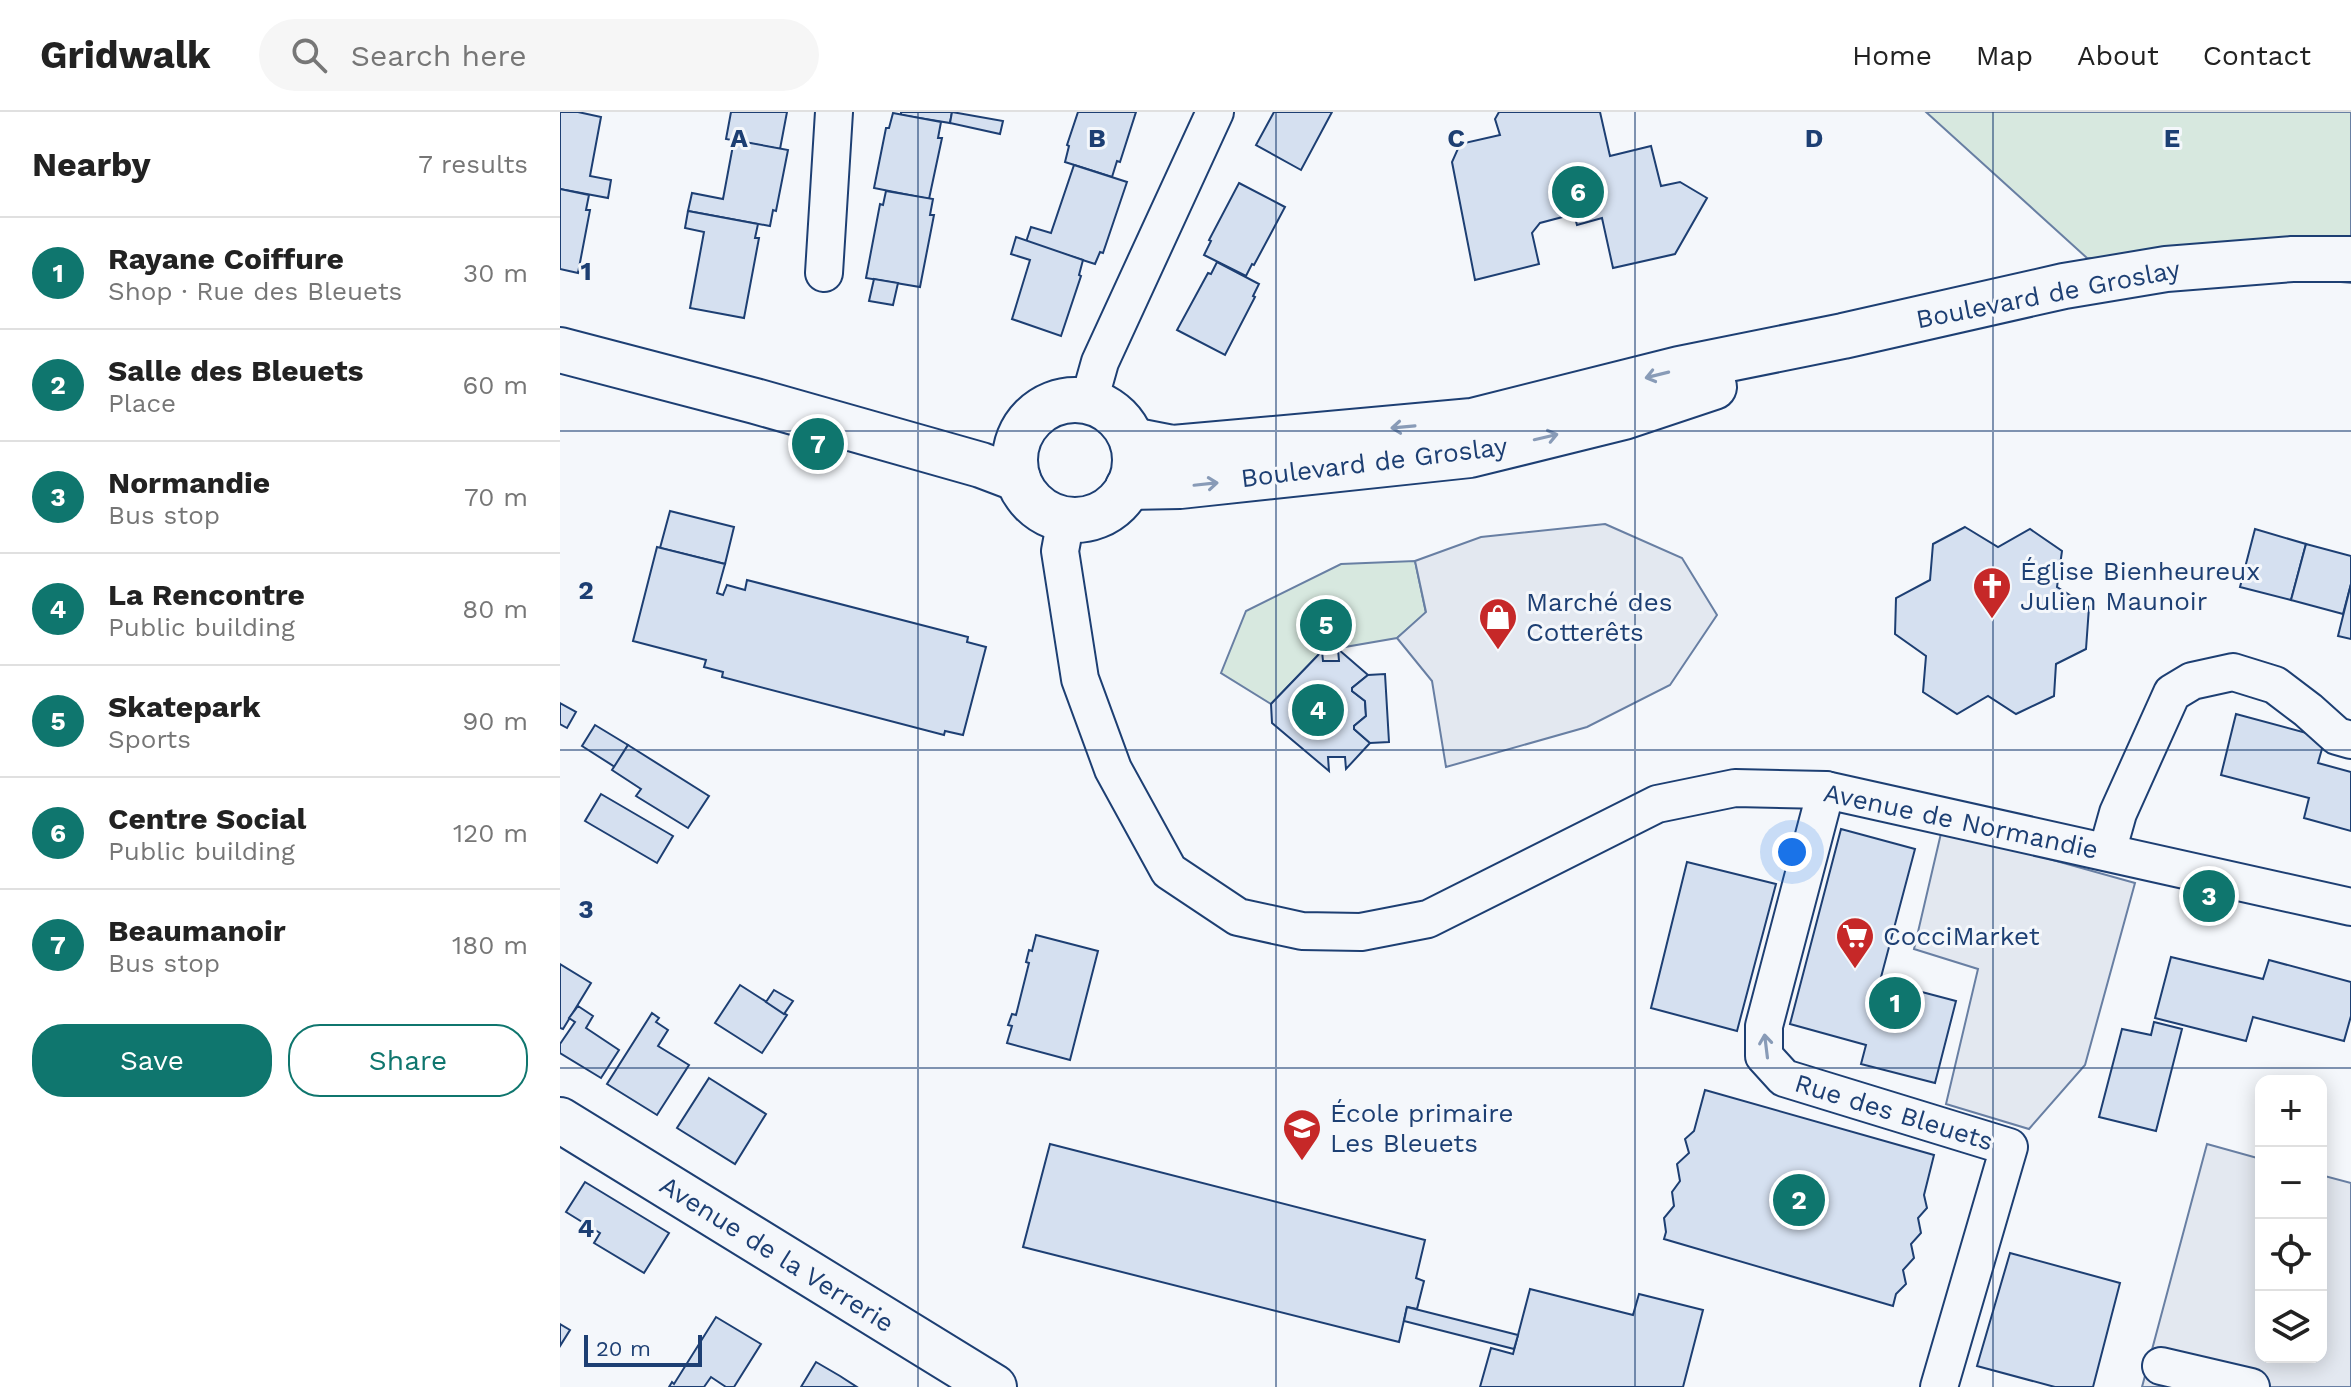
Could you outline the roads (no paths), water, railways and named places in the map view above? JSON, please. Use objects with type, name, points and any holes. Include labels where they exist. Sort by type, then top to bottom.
[{"type":"main road","name":"Boulevard de Groslay","points":[[1132,440],[1173,448],[1472,421],[1679,369],[2064,286],[2166,269],[2292,259],[2351,259]]},
{"type":"main road","name":"Boulevard de Groslay","points":[[1128,487],[1180,486],[1470,455],[1557,435],[1690,396],[1843,336]]},
{"type":"main road","points":[[560,350],[826,421],[1017,462]]},
{"type":"main road","points":[[1070,399],[1089,401],[1107,408],[1122,422],[1132,440],[1135,464],[1128,487],[1118,502],[1102,513],[1085,519],[1066,519],[1051,515],[1025,494],[1017,462],[1023,428],[1035,414],[1052,404],[1070,399]]},
{"type":"main road","name":"Avenue de la Verrerie","points":[[560,1120],[994,1387]]},
{"type":"street","points":[[824,273],[834,112]]},
{"type":"street","points":[[1089,401],[1100,362],[1215,112]]},
{"type":"street","name":"Avenue de Normandie","points":[[1066,519],[1060,551],[1080,679],[1113,769],[1169,871],[1238,917],[1302,931],[1361,932],[1428,919],[1657,804],[1735,788],[1826,790],[2351,907]]},
{"type":"street","points":[[2107,852],[2118,813],[2172,693],[2192,681],[2233,672],[2275,685],[2337,736],[2351,740]]},
{"type":"street","name":"Rue des Bleuets","points":[[1826,790],[1764,1026],[1764,1056],[1784,1078],[2009,1147],[1939,1387]]},
{"type":"street","points":[[2161,1366],[2251,1387]]},
{"type":"place","name":"Centre Social","points":[[1578,192]]},
{"type":"place","name":"Beaumanoir","points":[[818,444]]},
{"type":"place","name":"Église Bienheureux Julien Maunoir","points":[[1992,620]]},
{"type":"place","name":"Skatepark","points":[[1326,625]]},
{"type":"place","name":"Marché des Cotterêts","points":[[1498,651]]},
{"type":"place","name":"La Rencontre","points":[[1318,710]]},
{"type":"place","name":"Normandie","points":[[2209,896]]},
{"type":"place","name":"CocciMarket","points":[[1855,970]]},
{"type":"place","name":"Rayane Coiffure","points":[[1895,1003]]},
{"type":"place","name":"École primaire Les Bleuets","points":[[1302,1162]]},
{"type":"place","name":"Salle des Bleuets","points":[[1799,1200]]}]
